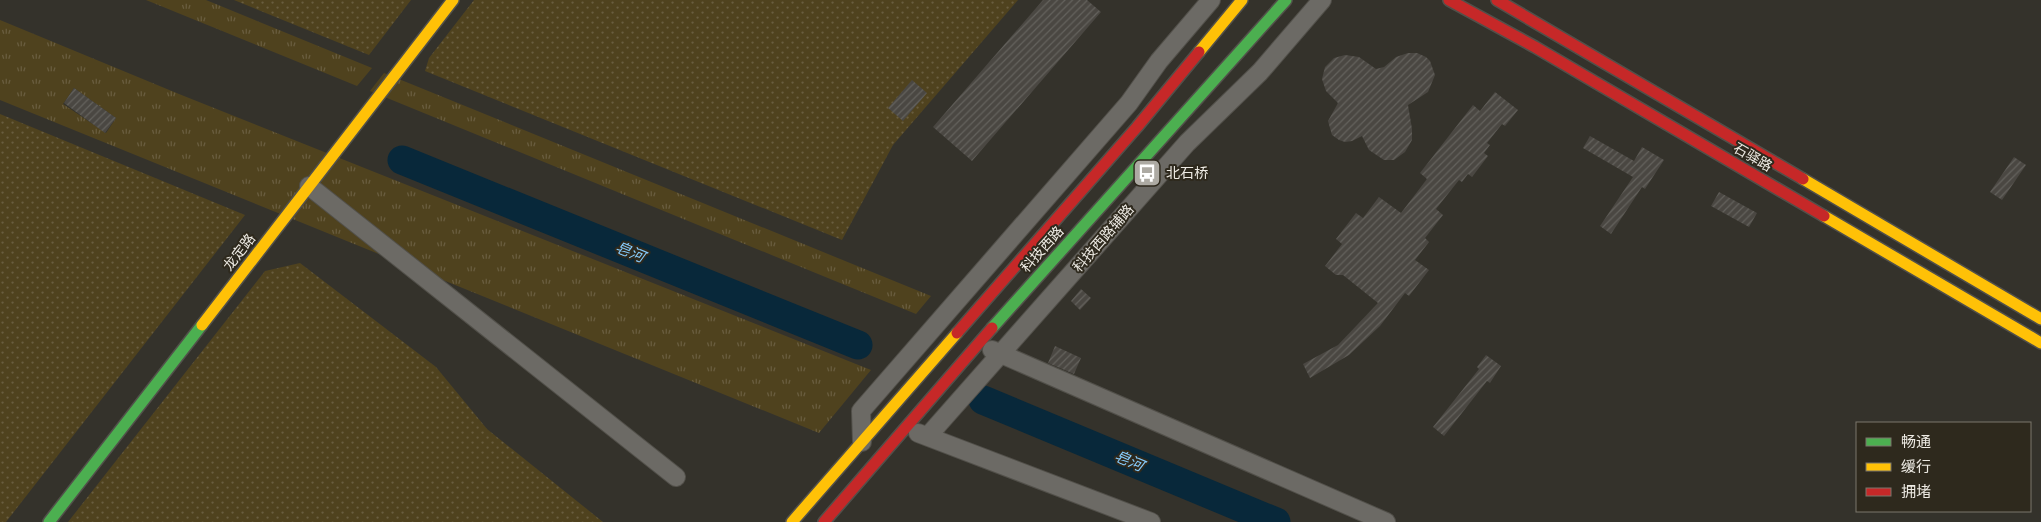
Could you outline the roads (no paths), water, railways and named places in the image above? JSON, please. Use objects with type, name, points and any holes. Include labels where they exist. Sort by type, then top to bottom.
[{"type":"street","name":"龙定路","points":[[49,522],[453,0]]},
{"type":"street","points":[[862,442],[862,411],[1129,103],[1159,61],[1211,0]]},
{"type":"street","name":"科技西路","points":[[792,522],[1130,135],[1242,0]]},
{"type":"street","name":"科技西路","points":[[824,522],[978,344],[1137,166],[1237,59],[1286,0]]},
{"type":"street","name":"科技西路辅路","points":[[928,436],[1187,143],[1260,72],[1322,0]]},
{"type":"street","name":"石驿路","points":[[1449,0],[1535,47],[2041,343]]},
{"type":"street","name":"石驿路","points":[[1497,0],[2041,318]]},
{"type":"street","points":[[309,186],[676,477]]},
{"type":"street","points":[[978,344],[1386,522]]},
{"type":"street","points":[[906,428],[1151,522]]},
{"type":"waterway","name":"皂河","points":[[402,160],[858,345]]},
{"type":"waterway","name":"皂河","points":[[983,400],[1276,522]]},
{"type":"place","name":"北石桥","points":[[1147,173]]}]
